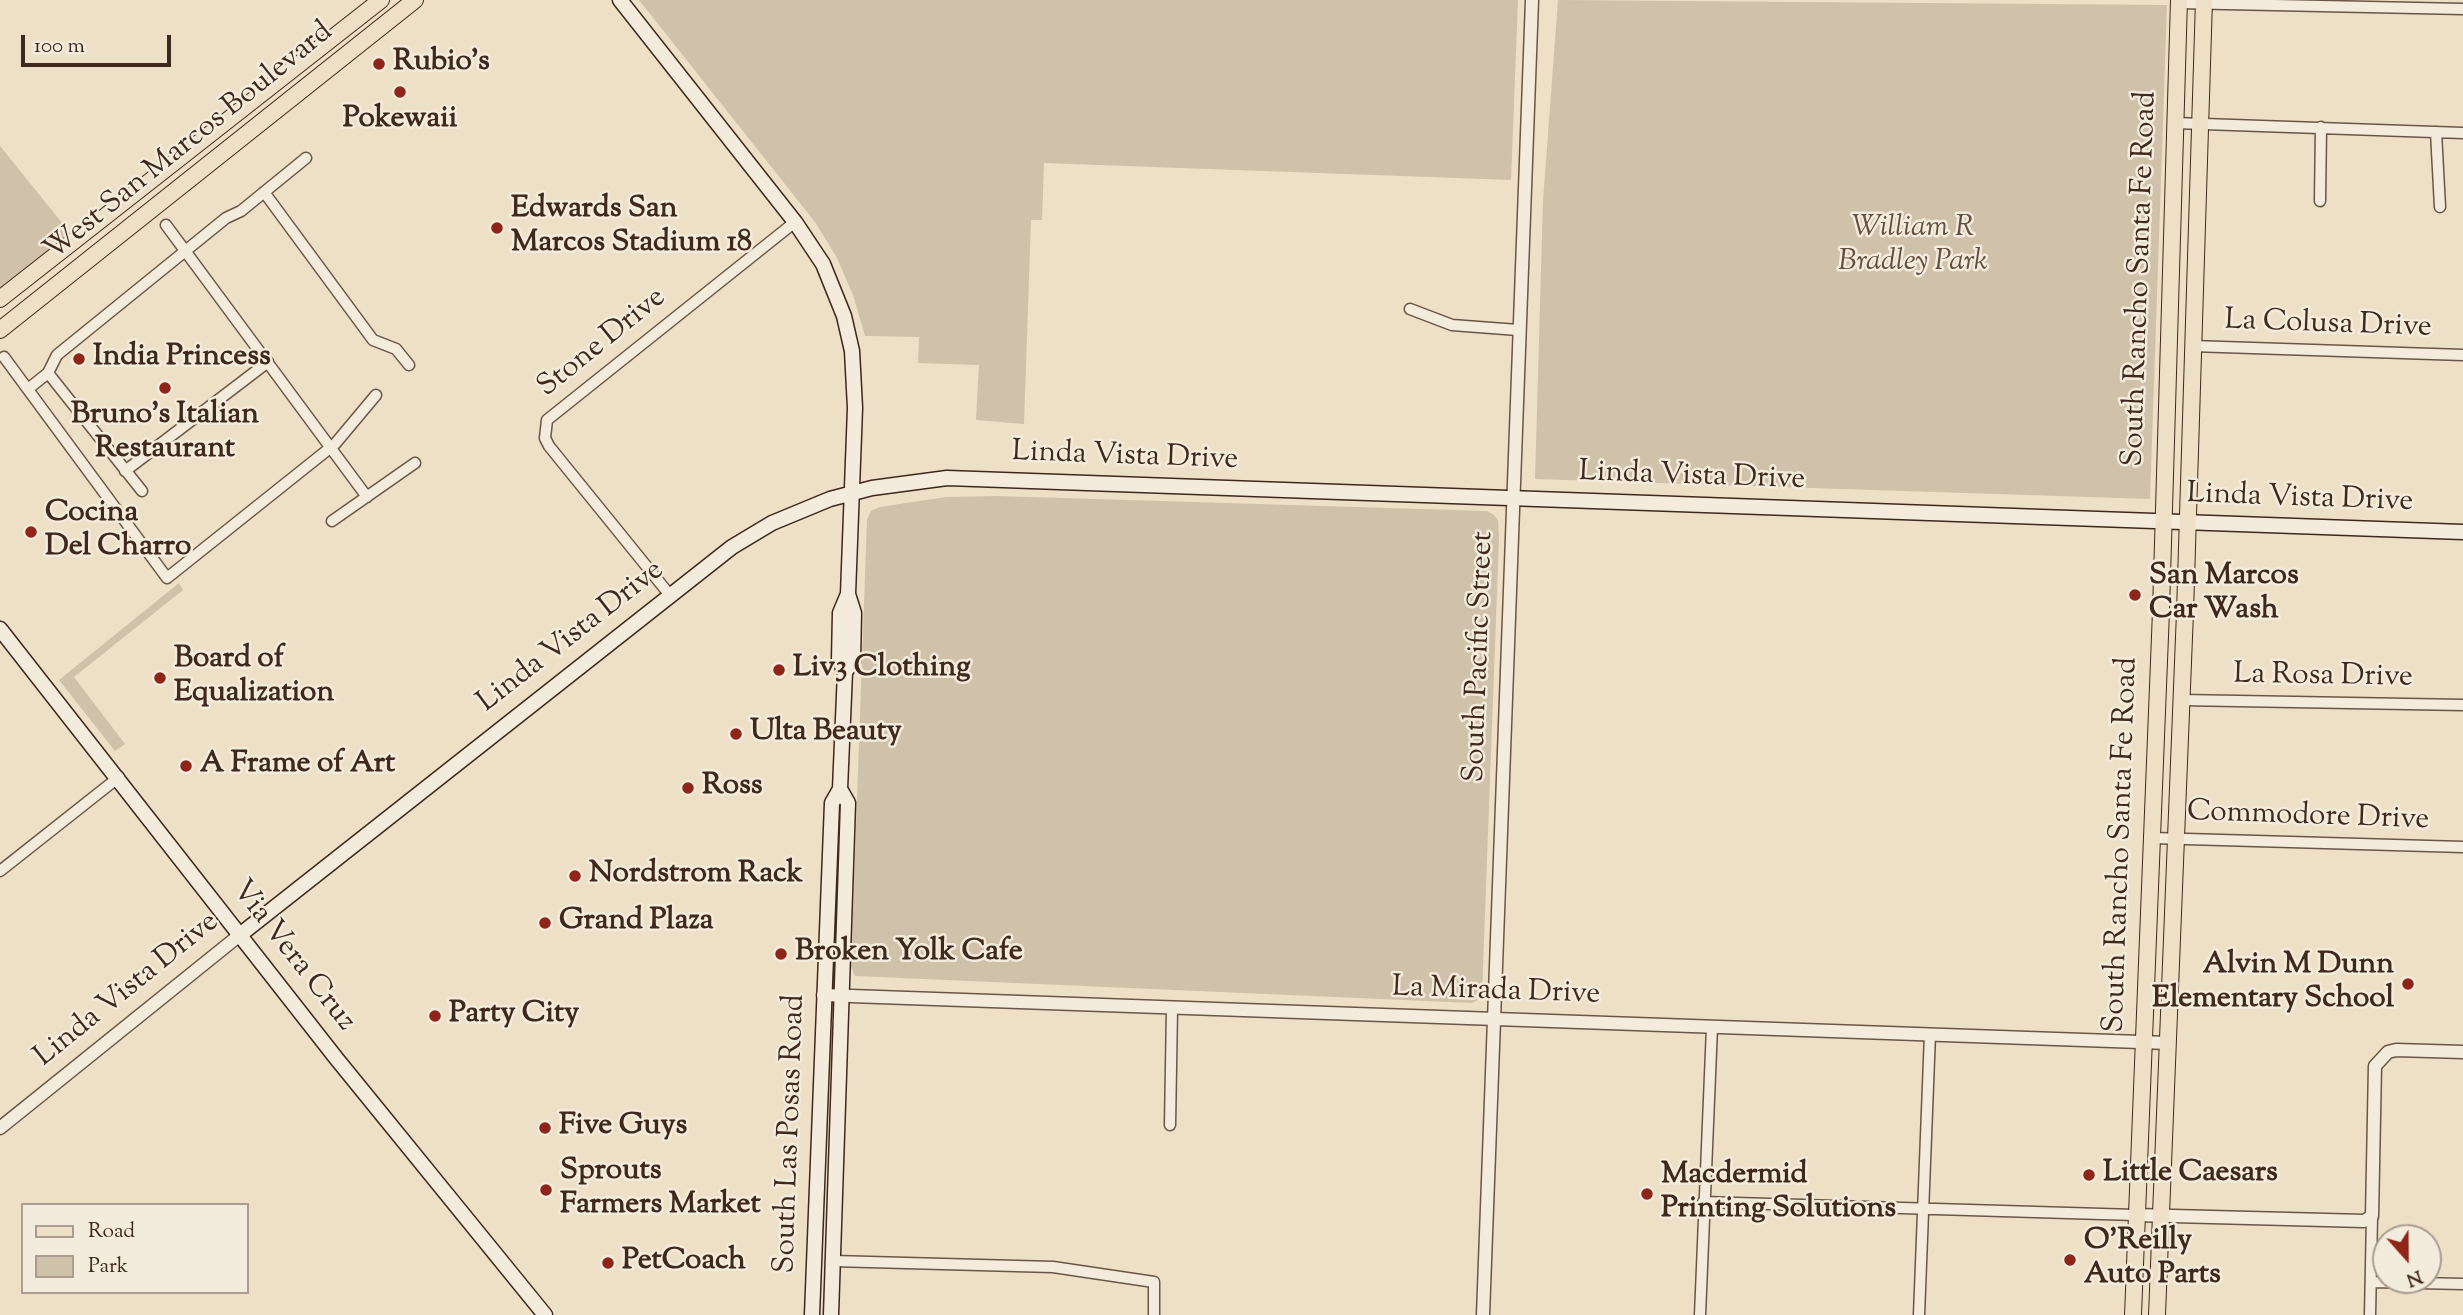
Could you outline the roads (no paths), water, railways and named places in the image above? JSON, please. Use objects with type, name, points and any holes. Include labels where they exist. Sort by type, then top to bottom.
[{"type":"main road","name":"West San Marcos Boulevard","points":[[0,299],[381,0]]},
{"type":"main road","points":[[325,72],[324,59],[376,18],[390,0]]},
{"type":"main road","name":"West San Marcos Boulevard","points":[[0,330],[415,0]]},
{"type":"main road","name":"South Las Posas Road","points":[[620,0],[795,222],[830,277],[844,316],[852,351],[855,408],[848,594],[840,613],[839,660],[845,672],[840,789],[832,803],[812,1315]]},
{"type":"main road","name":"South Rancho Santa Fe Road","points":[[2133,1315],[2152,838],[2179,1]]},
{"type":"main road","name":"South Rancho Santa Fe Road","points":[[2157,1315],[2204,2]]},
{"type":"main road","points":[[139,188],[153,208]]},
{"type":"main road","name":"Linda Vista Drive","points":[[242,934],[669,594],[732,547],[772,523],[851,493],[947,478],[2463,532]]},
{"type":"main road","name":"Via Vera Cruz","points":[[0,629],[242,934],[336,1058],[545,1315]]},
{"type":"main road","name":"South Las Posas Road","points":[[831,1315],[848,803],[840,789]]},
{"type":"street","name":"South Pacific Street","points":[[1483,1315],[1532,0]]},
{"type":"street","points":[[2179,1],[2428,4],[2463,9]]},
{"type":"street","points":[[2175,123],[2463,132]]},
{"type":"street","points":[[2320,201],[2321,127]]},
{"type":"street","points":[[2436,132],[2440,207]]},
{"type":"street","points":[[28,389],[48,373],[57,355],[226,218],[241,211],[306,158]]},
{"type":"street","points":[[264,192],[373,340],[396,349],[409,365]]},
{"type":"street","name":"Stone Drive","points":[[669,594],[550,446],[545,428],[547,419],[795,222]]},
{"type":"street","points":[[166,225],[367,497]]},
{"type":"street","points":[[1410,309],[1452,325],[1518,330]]},
{"type":"street","name":"La Colusa Drive","points":[[2192,346],[2463,355]]},
{"type":"street","points":[[4,357],[167,578],[331,447],[376,395]]},
{"type":"street","points":[[125,471],[268,362]]},
{"type":"street","points":[[48,373],[142,491]]},
{"type":"street","points":[[332,521],[415,463]]},
{"type":"street","name":"La Rosa Drive","points":[[2181,699],[2463,705]]},
{"type":"street","points":[[0,871],[118,777]]},
{"type":"street","name":"Commodore Drive","points":[[2152,838],[2463,847]]},
{"type":"street","name":"Linda Vista Drive","points":[[0,1128],[242,934]]},
{"type":"street","name":"La Mirada Drive","points":[[823,995],[2168,1043]]},
{"type":"street","points":[[1170,1125],[1172,1009]]},
{"type":"street","points":[[1700,1315],[1712,1027]]},
{"type":"street","points":[[1919,1315],[1930,1034]]},
{"type":"street","points":[[2370,1315],[2375,1066],[2379,1059],[2396,1050],[2463,1052]]},
{"type":"street","points":[[1703,1202],[2364,1221],[2372,1216]]},
{"type":"street","points":[[833,1261],[1053,1268],[1154,1282],[1154,1315]]},
{"type":"street","points":[[2371,1282],[2463,1284]]},
{"type":"place","name":"Rubio's","points":[[379,64]]},
{"type":"place","name":"Pokewaii","points":[[400,92]]},
{"type":"place","name":"Edwards San Marcos Stadium 18","points":[[497,228]]},
{"type":"place","name":"India Princess","points":[[79,359]]},
{"type":"place","name":"Bruno's Italian Restaurant","points":[[165,388]]},
{"type":"place","name":"Cocina Del Charro","points":[[31,532]]},
{"type":"place","name":"San Marcos Car Wash","points":[[2135,595]]},
{"type":"place","name":"Liv3 Clothing","points":[[779,670]]},
{"type":"place","name":"Board of Equalization","points":[[160,678]]},
{"type":"place","name":"Ulta Beauty","points":[[736,734]]},
{"type":"place","name":"A Frame of Art","points":[[186,766]]},
{"type":"place","name":"Ross","points":[[688,788]]},
{"type":"place","name":"Nordstrom Rack","points":[[575,876]]},
{"type":"place","name":"Grand Plaza","points":[[545,923]]},
{"type":"place","name":"Broken Yolk Cafe","points":[[781,954]]},
{"type":"place","name":"Alvin M Dunn Elementary School","points":[[2408,984]]},
{"type":"place","name":"Party City","points":[[435,1016]]},
{"type":"place","name":"Five Guys","points":[[545,1128]]},
{"type":"place","name":"Little Caesars","points":[[2089,1175]]},
{"type":"place","name":"Sprouts Farmers Market","points":[[546,1190]]},
{"type":"place","name":"Macdermid Printing Solutions","points":[[1647,1194]]},
{"type":"place","name":"O'Reilly Auto Parts","points":[[2070,1260]]},
{"type":"place","name":"PetCoach","points":[[608,1263]]},
{"type":"park label","name":"William R Bradley Park","points":[[1913,247]]}]
